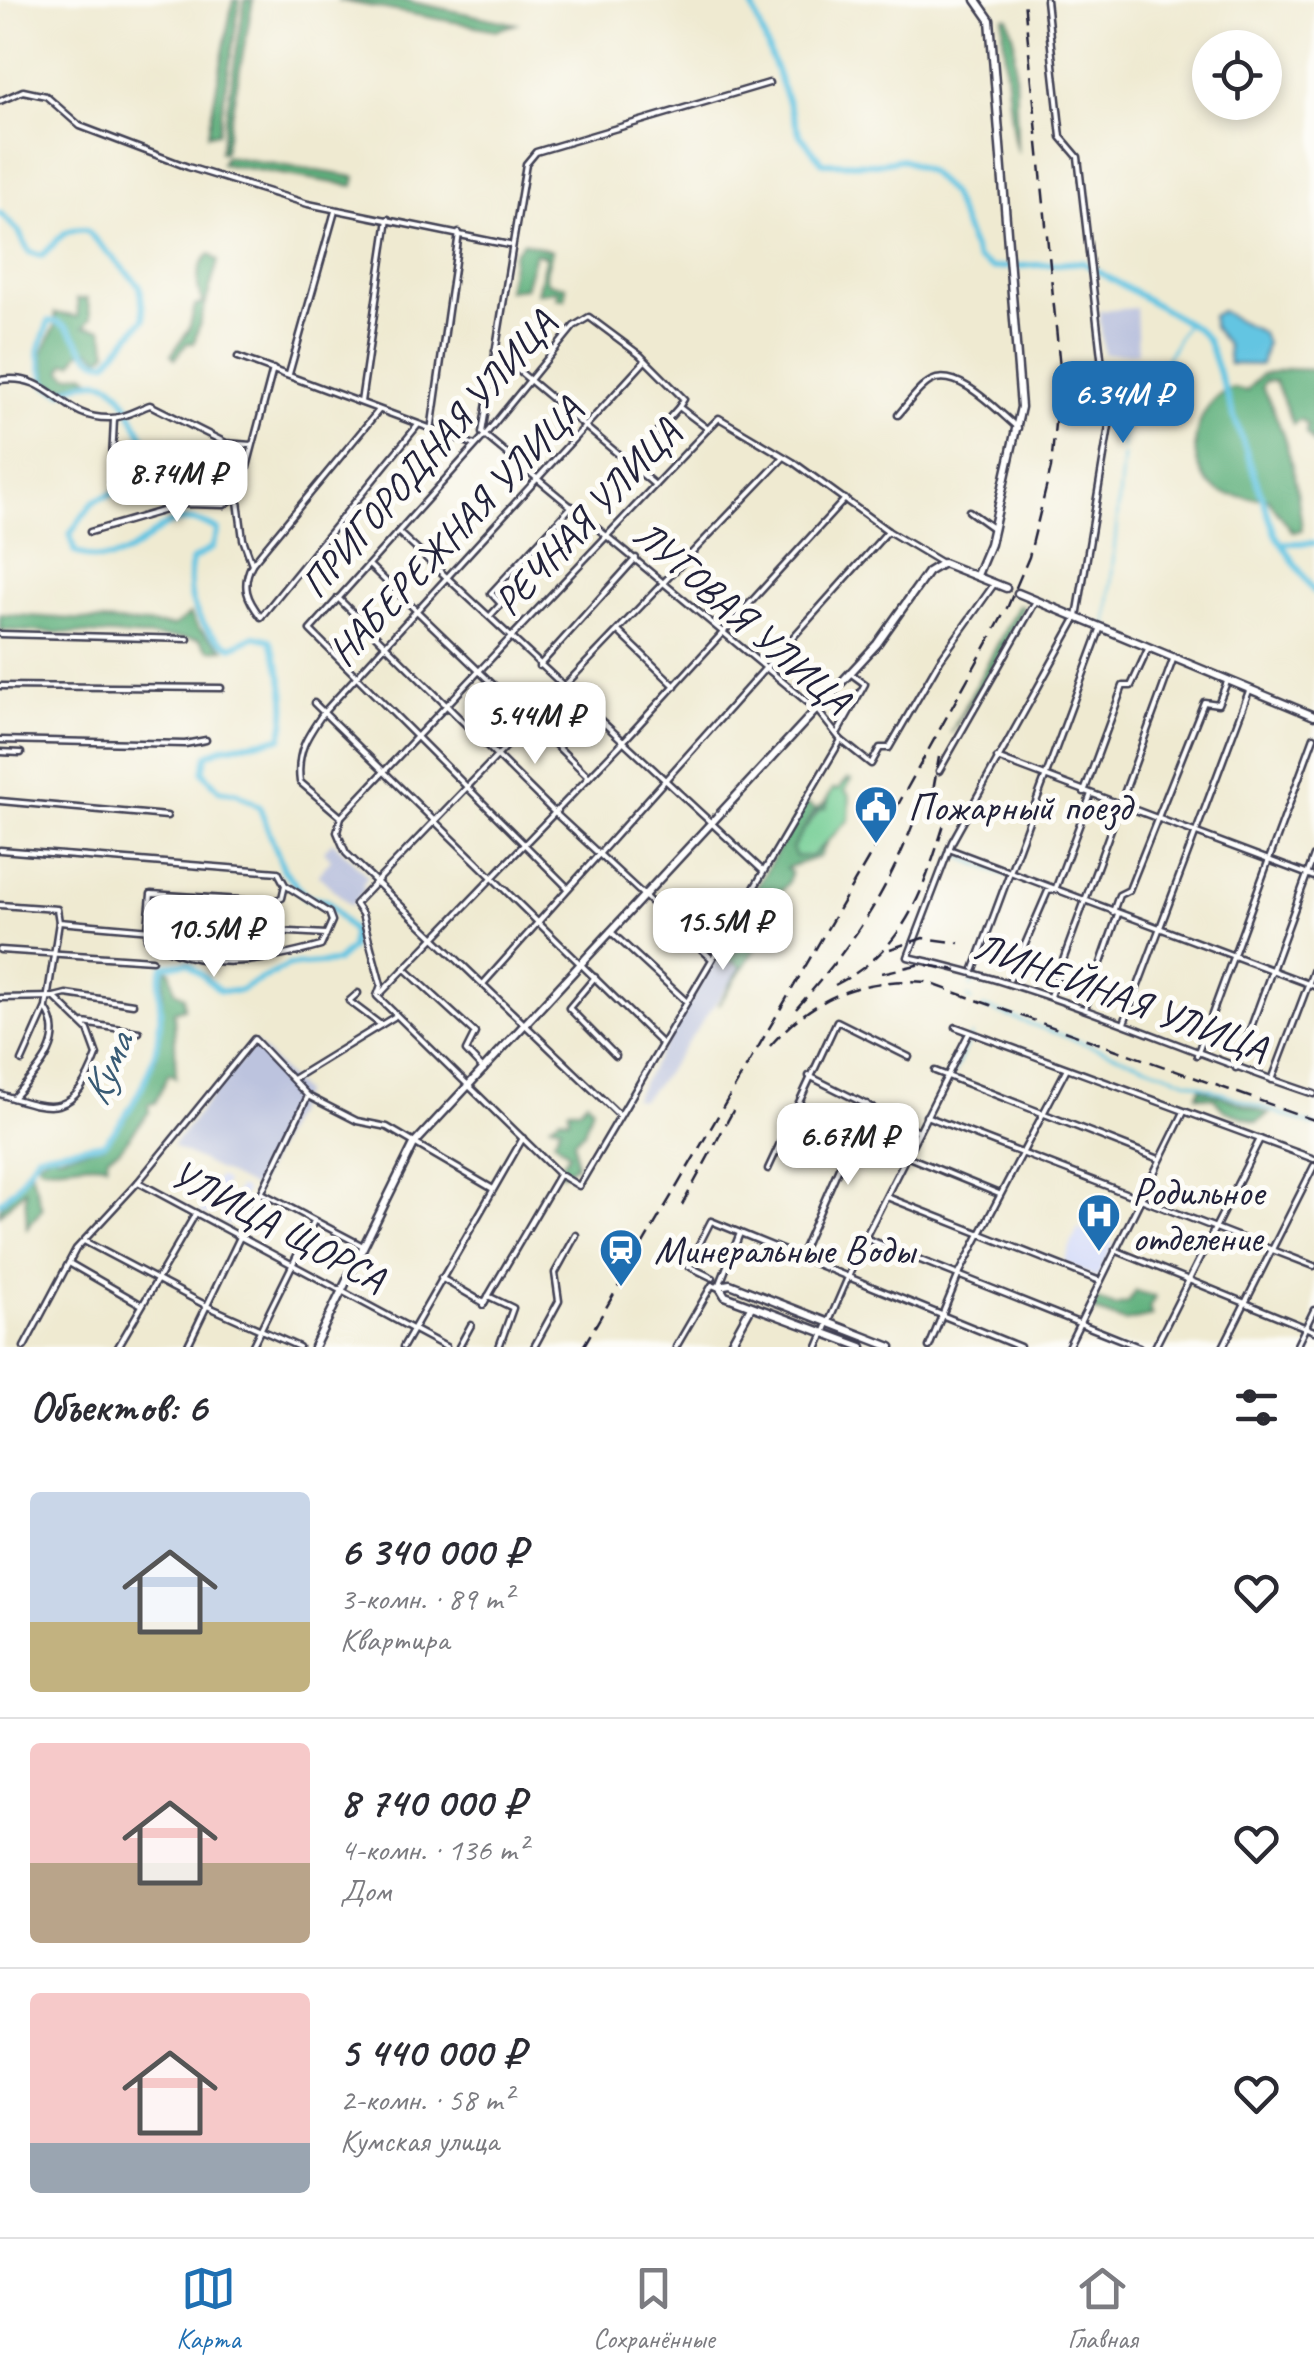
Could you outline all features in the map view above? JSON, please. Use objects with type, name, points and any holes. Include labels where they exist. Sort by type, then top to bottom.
[{"type":"street","points":[[976,0],[990,20],[1022,406],[994,529],[977,575]]},
{"type":"street","points":[[1046,0],[1062,137],[1078,157],[1109,426],[1078,617],[949,850],[1311,985]]},
{"type":"street","points":[[485,435],[510,245],[526,164],[536,152],[770,83]]},
{"type":"street","points":[[0,101],[23,92],[46,96],[80,126],[204,172],[336,210],[510,245]]},
{"type":"street","points":[[289,374],[336,210]]},
{"type":"street","points":[[361,402],[388,218]]},
{"type":"street","points":[[432,431],[458,233]]},
{"type":"street","name":"ПРИГОРОДНАЯ УЛИЦА","points":[[356,679],[310,630],[485,435],[574,326],[589,317],[646,361]]},
{"type":"street","points":[[495,351],[655,486]]},
{"type":"street","points":[[238,357],[476,445]]},
{"type":"street","points":[[646,361],[684,399],[654,434]]},
{"type":"street","name":"НАБЕРЕЖНАЯ УЛИЦА","points":[[341,817],[300,782],[298,766],[306,738],[324,712],[542,479],[646,361]]},
{"type":"street","points":[[252,564],[243,539],[240,492],[273,368]]},
{"type":"street","points":[[0,380],[31,378],[83,416],[114,419],[150,405],[226,443],[252,445]]},
{"type":"street","points":[[898,415],[927,382],[944,378],[959,382],[1018,428]]},
{"type":"street","points":[[679,407],[708,429],[719,418],[846,498],[928,557],[1006,588]]},
{"type":"street","points":[[380,410],[252,564],[244,580],[247,596],[261,618],[418,426]]},
{"type":"street","points":[[111,482],[114,419]]},
{"type":"street","name":"РЕЧНАЯ УЛИЦА","points":[[341,817],[708,429]]},
{"type":"street","name":"ЛУГОВАЯ УЛИЦА","points":[[485,435],[768,668],[871,764],[880,748],[889,748],[940,660],[994,583]]},
{"type":"street","points":[[378,996],[381,985],[362,914],[355,904],[782,458]]},
{"type":"street","points":[[90,532],[186,504],[224,505],[240,492]]},
{"type":"street","points":[[378,996],[556,813],[846,498]]},
{"type":"street","points":[[488,618],[500,604],[490,593],[572,506]]},
{"type":"street","points":[[969,511],[994,529]]},
{"type":"street","points":[[483,984],[888,531]]},
{"type":"street","points":[[399,533],[509,640],[762,870]]},
{"type":"street","points":[[928,557],[930,571]]},
{"type":"street","points":[[539,666],[636,558]]},
{"type":"street","points":[[313,1346],[414,1144],[817,710],[930,571],[943,563]]},
{"type":"street","points":[[369,564],[589,777]]},
{"type":"street","points":[[1018,593],[1314,716]]},
{"type":"street","points":[[338,598],[556,813],[711,958]]},
{"type":"street","points":[[939,771],[1036,600]]},
{"type":"street","points":[[974,970],[1101,627]]},
{"type":"street","points":[[618,631],[674,686]]},
{"type":"street","points":[[0,634],[188,639]]},
{"type":"street","points":[[1084,792],[1123,686],[1131,686],[1149,648]]},
{"type":"street","points":[[1050,996],[1174,657]]},
{"type":"street","points":[[838,732],[864,684],[850,673]]},
{"type":"street","points":[[356,679],[568,888]]},
{"type":"street","points":[[1085,1009],[1119,895],[1129,890],[1204,702],[1218,704],[1228,680]]},
{"type":"street","points":[[0,686],[221,688]]},
{"type":"street","points":[[1124,1023],[1250,689]]},
{"type":"street","points":[[314,703],[663,1044]]},
{"type":"street","points":[[1197,1055],[1314,737]]},
{"type":"street","points":[[0,740],[186,744],[206,740]]},
{"type":"street","points":[[378,996],[394,1016],[559,1174],[579,1186],[841,740]]},
{"type":"street","points":[[0,752],[21,753]]},
{"type":"street","points":[[997,758],[1314,878]]},
{"type":"street","points":[[1055,890],[1091,794]]},
{"type":"street","points":[[0,801],[167,816]]},
{"type":"street","points":[[341,817],[339,843],[620,1117]]},
{"type":"street","points":[[0,850],[278,872],[284,885],[328,913],[332,921],[321,946],[236,965],[207,963],[162,948],[147,938],[151,894],[270,902],[282,898],[284,885]]},
{"type":"street","name":"ЛИНЕЙНАЯ УЛИЦА","points":[[949,850],[908,956],[1009,981],[1124,1023],[1197,1055],[1314,1092]]},
{"type":"street","points":[[1236,1068],[1314,856]]},
{"type":"street","points":[[1009,981],[1048,891],[1055,890]]},
{"type":"street","points":[[0,906],[48,905],[57,909],[59,922],[51,995],[22,1061]]},
{"type":"street","points":[[59,922],[326,934]]},
{"type":"street","points":[[610,932],[688,1002]]},
{"type":"street","points":[[0,950],[152,960]]},
{"type":"street","points":[[404,968],[475,1032],[466,1051],[484,1070]]},
{"type":"street","points":[[1272,1080],[1314,969]]},
{"type":"street","points":[[595,978],[569,1008],[616,1056]]},
{"type":"street","points":[[358,993],[349,1001],[381,1025]]},
{"type":"street","points":[[0,998],[66,994],[134,1004]]},
{"type":"street","points":[[0,1094],[47,1110],[69,1099],[91,1072],[97,1054],[94,1040],[82,1022],[51,995]]},
{"type":"street","points":[[12,1098],[51,1048],[55,1023],[46,1008]]},
{"type":"street","points":[[294,1079],[394,1016]]},
{"type":"street","points":[[768,1169],[837,1021],[909,1057]]},
{"type":"street","points":[[82,1022],[139,1032]]},
{"type":"street","points":[[956,1027],[1314,1163],[1224,1347]]},
{"type":"street","points":[[818,1347],[846,1277],[969,1033]]},
{"type":"street","points":[[24,1347],[84,1241],[138,1182],[240,1054],[258,1040],[308,1096],[357,1122],[387,1127],[493,1189]]},
{"type":"street","points":[[929,1347],[959,1274],[1066,1070]]},
{"type":"street","points":[[935,1071],[1160,1160]]},
{"type":"street","points":[[809,1076],[919,1130]]},
{"type":"street","points":[[187,1347],[308,1096]]},
{"type":"street","points":[[799,1258],[866,1104]]},
{"type":"street","points":[[1068,1347],[1184,1112]]},
{"type":"street","points":[[926,1116],[1314,1266]]},
{"type":"street","points":[[403,1347],[523,1138]]},
{"type":"street","points":[[1155,1347],[1260,1140]]},
{"type":"street","points":[[906,1156],[1000,1195]]},
{"type":"street","points":[[441,1278],[484,1304],[559,1174]]},
{"type":"street","name":"УЛИЦА ЩОРСА","points":[[138,1182],[446,1347]]},
{"type":"street","points":[[262,1194],[364,1246]]},
{"type":"street","points":[[887,1197],[1100,1282]]},
{"type":"street","points":[[118,1347],[196,1213]]},
{"type":"street","points":[[713,1278],[688,1266],[711,1221],[1020,1347]]},
{"type":"street","points":[[252,1347],[313,1223]]},
{"type":"street","points":[[720,1286],[740,1233]]},
{"type":"street","points":[[534,1347],[559,1301],[555,1272],[576,1236]]},
{"type":"street","points":[[865,1238],[1139,1347]]},
{"type":"street","points":[[84,1241],[207,1306],[299,1347]]},
{"type":"street","points":[[1115,1250],[1314,1332]]},
{"type":"street","points":[[69,1263],[142,1304]]},
{"type":"street","points":[[676,1347],[712,1285],[891,1347]]},
{"type":"street","points":[[720,1286],[751,1307],[862,1347]]},
{"type":"street","points":[[488,1296],[513,1308],[499,1347]]},
{"type":"street","points":[[729,1347],[751,1307]]},
{"type":"street","points":[[1296,1347],[1314,1310]]},
{"type":"street","points":[[458,1347],[471,1326]]},
{"type":"shaded area","points":[[1136,308],[1138,353],[1104,354],[1099,311]]},
{"type":"shaded area","points":[[332,841],[368,877],[362,885],[365,889],[351,906],[318,875],[331,859],[324,851]]},
{"type":"shaded area","points":[[718,954],[740,968],[662,1078],[642,1100],[633,1099]]},
{"type":"shaded area","points":[[255,1042],[303,1093],[256,1189],[172,1146]]},
{"type":"shaded area","points":[[218,1177],[226,1181],[219,1195],[231,1201],[239,1187],[246,1191],[228,1226],[222,1222],[228,1209],[215,1202],[207,1216],[200,1213]]},
{"type":"shaded area","points":[[1078,1228],[1114,1243],[1097,1278],[1064,1262]]},
{"type":"green space","points":[[233,0],[240,0],[218,133],[208,134]]},
{"type":"green space","points":[[245,0],[253,0],[224,152],[220,152]]},
{"type":"green space","points":[[337,0],[402,0],[516,24],[497,30]]},
{"type":"green space","points":[[1004,17],[1008,17],[1014,37],[1017,149],[1007,86]]},
{"type":"green space","points":[[225,156],[355,177],[353,186],[221,164]]},
{"type":"green space","points":[[523,242],[552,251],[545,276],[548,283],[566,286],[565,299],[557,298],[558,290],[537,293],[546,256],[535,253],[525,288],[507,290],[514,253]]},
{"type":"green space","points":[[210,254],[218,261],[194,343],[187,343],[175,359],[171,355],[189,330],[195,306],[203,303],[198,277]]},
{"type":"green space","points":[[77,299],[87,299],[91,318],[84,327],[102,329],[108,351],[101,358],[90,350],[80,352],[73,363],[66,363],[62,370],[68,376],[85,373],[91,378],[62,388],[48,383],[42,354],[56,324],[55,313],[78,317]]},
{"type":"green space","points":[[1286,369],[1314,370],[1314,443],[1306,433],[1307,424],[1300,419],[1293,424],[1275,381],[1265,381],[1262,387],[1278,421],[1294,474],[1302,530],[1293,532],[1268,499],[1220,492],[1199,468],[1196,452],[1200,421],[1219,395],[1233,388],[1246,391],[1261,375]]},
{"type":"green space","points":[[1018,605],[1023,607],[999,658],[951,733]]},
{"type":"green space","points":[[0,614],[174,626],[190,614],[198,628],[224,649],[209,650],[199,639],[0,630]]},
{"type":"green space","points":[[851,780],[845,791],[850,796],[849,820],[812,856],[796,857],[792,848],[797,839],[833,789],[839,789]]},
{"type":"green space","points":[[828,801],[826,808],[814,812],[792,848],[796,857],[812,856],[828,841],[819,857],[786,868],[791,872],[788,883],[771,904],[762,903],[761,897],[750,908],[747,904],[805,803],[816,809]]},
{"type":"green space","points":[[781,910],[718,1005],[741,967],[721,954],[735,954],[735,946],[728,943],[748,917],[752,922],[747,932],[758,935],[771,914]]},
{"type":"green space","points":[[165,970],[170,970],[175,991],[184,996],[184,1008],[174,1011],[176,1077],[169,1073],[155,1103],[148,1104],[149,1112],[120,1149],[108,1156],[106,1165],[39,1166],[38,1161],[52,1153],[58,1156],[105,1145],[127,1117],[156,1058]]},
{"type":"green space","points":[[1200,1088],[1269,1114],[1257,1122],[1224,1110],[1214,1098],[1197,1095]]},
{"type":"green space","points":[[587,1100],[592,1107],[584,1132],[574,1140],[576,1165],[562,1174],[558,1169],[569,1153],[554,1140],[561,1126],[551,1124],[560,1117],[569,1119],[569,1109],[579,1109]]},
{"type":"green space","points":[[31,1171],[42,1209],[27,1228],[25,1189],[0,1214],[0,1208]]},
{"type":"green space","points":[[1136,1291],[1155,1297],[1149,1308],[1152,1316],[1125,1322],[1092,1310],[1097,1300],[1115,1306],[1128,1303]]},
{"type":"water","points":[[1221,311],[1262,333],[1266,343],[1261,365],[1229,364],[1227,345],[1213,327],[1212,316]]},
{"type":"waterway","points":[[750,0],[800,135],[823,163],[876,164],[902,159],[929,172],[951,194],[977,259],[993,268],[1082,262],[1196,328],[1207,339],[1275,534],[1314,592]]},
{"type":"waterway","name":"Кума","points":[[0,213],[19,232],[29,252],[42,256],[66,232],[86,230],[140,286],[144,319],[107,362],[89,355],[67,328],[49,321],[38,352],[46,384],[62,392],[98,381],[118,391],[170,478],[171,484],[157,493],[136,484],[94,501],[70,534],[75,552],[99,558],[118,556],[177,521],[195,521],[218,530],[212,548],[192,560],[190,586],[196,611],[210,631],[232,647],[255,636],[270,640],[281,676],[285,713],[281,738],[224,747],[207,755],[203,772],[219,790],[237,793],[259,806],[284,870],[306,897],[327,901],[353,932],[351,948],[336,962],[289,965],[238,991],[220,991],[188,963],[164,966],[154,1054],[124,1117],[104,1143],[38,1154],[16,1188],[0,1202]]},
{"type":"waterway","points":[[1122,449],[1121,439],[1187,322]]},
{"type":"waterway","points":[[1107,626],[1123,456]]},
{"type":"waterway","points":[[1281,543],[1314,543]]},
{"type":"waterway","points":[[954,854],[1005,875]]},
{"type":"waterway","points":[[971,986],[975,974]]},
{"type":"waterway","points":[[968,997],[971,1001]]},
{"type":"waterway","points":[[983,1007],[1314,1126]]},
{"type":"waterway","points":[[953,1075],[971,1035]]},
{"type":"railway","points":[[583,1347],[868,859],[1008,606],[1029,557],[1051,468],[1060,368],[1024,0]]},
{"type":"railway","points":[[929,813],[939,757]]},
{"type":"railway","points":[[796,1009],[871,910],[899,858],[923,797]]},
{"type":"railway","points":[[835,985],[881,952],[911,912],[948,812]]},
{"type":"railway","points":[[890,949],[923,938],[959,943]]},
{"type":"railway","points":[[882,973],[921,964],[957,970]]},
{"type":"railway","points":[[770,1046],[803,1015],[839,994],[880,983],[926,982],[1314,1120]]},
{"type":"railway","points":[[682,1205],[734,1109]]},
{"type":"place","name":"Пожарный поезд","points":[[876,845]]},
{"type":"place","name":"Родильное отделение","points":[[1099,1253]]},
{"type":"place","name":"Минеральные Воды","points":[[621,1288]]}]
